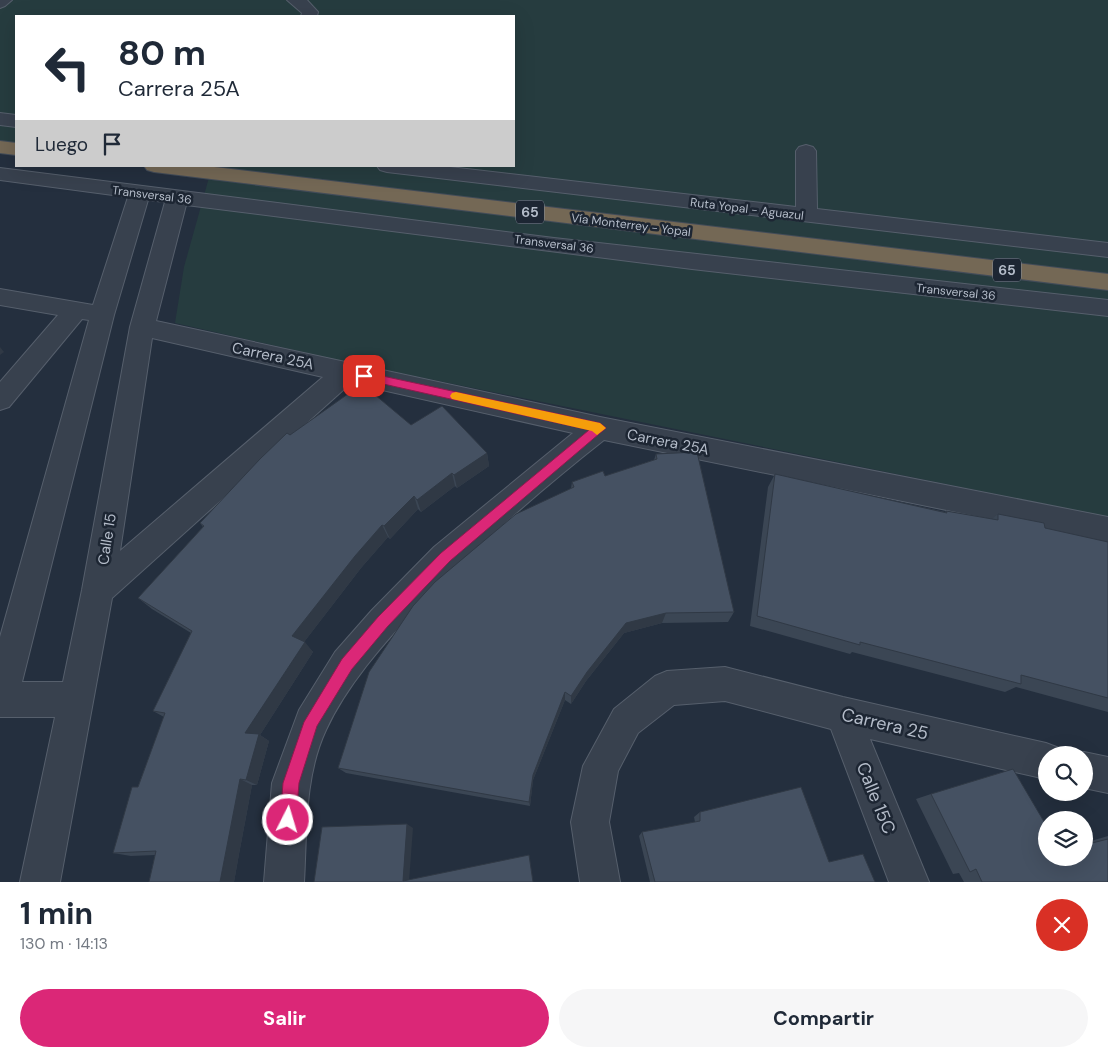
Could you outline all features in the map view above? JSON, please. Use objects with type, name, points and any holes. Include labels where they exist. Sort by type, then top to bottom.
[{"type":"highway","points":[[0,147],[15,149]]},
{"type":"highway","name":"Vía Monterrey - Yopal","points":[[162,167],[1108,282]]},
{"type":"street","points":[[0,3],[4,0]]},
{"type":"street","points":[[295,0],[310,12],[309,15]]},
{"type":"street","points":[[0,119],[15,121]]},
{"type":"street","points":[[806,151],[806,216]]},
{"type":"street","name":"Ruta Yopal - Aguazul","points":[[395,167],[806,216],[1105,249]]},
{"type":"street","name":"Transversal 36","points":[[0,174],[177,198],[874,282],[1108,308]]},
{"type":"street","points":[[77,699],[0,700],[11,615],[140,193]]},
{"type":"street","name":"Calle 15","points":[[40,882],[98,590],[142,327],[177,198]]},
{"type":"street","points":[[0,297],[102,315]]},
{"type":"street","points":[[0,400],[76,310]]},
{"type":"street","name":"Carrera 25A","points":[[142,327],[600,428],[1108,530]]},
{"type":"street","points":[[98,590],[346,372]]},
{"type":"street","points":[[284,882],[291,783],[311,722],[347,664],[383,621],[445,557],[566,454],[600,428]]},
{"type":"street","name":"Carrera 25","points":[[600,882],[590,822],[601,766],[626,722],[667,688],[725,684],[843,715],[1038,759]]},
{"type":"street","name":"Calle 15C","points":[[843,715],[909,882]]},
{"type":"street","points":[[1093,772],[1108,775]]},
{"type":"green space","points":[[0,0],[1108,0],[1108,517],[355,364],[175,323],[184,267],[210,174],[156,167],[515,167],[515,15],[15,15],[15,149],[0,147]]},
{"type":"building","points":[[362,384],[411,425],[442,406],[487,453],[454,475],[452,473],[417,500],[414,496],[384,526],[382,525],[292,636],[305,642],[245,733],[259,734],[246,780],[240,779],[220,882],[149,882],[156,851],[113,853],[132,787],[138,787],[165,713],[153,711],[192,631],[138,598],[204,526],[200,523],[287,433],[290,435]]},
{"type":"building","points":[[697,452],[734,612],[666,613],[626,623],[587,672],[571,696],[565,692],[533,775],[529,802],[338,768],[369,672],[413,606],[435,582],[516,514],[574,487],[572,482],[603,471],[605,476],[657,459],[656,454]]},
{"type":"building","points":[[775,474],[947,513],[946,511],[998,520],[998,514],[1044,523],[1045,528],[1108,542],[1108,698],[1021,675],[1021,684],[860,642],[860,645],[757,616]]},
{"type":"building","points":[[1013,769],[1038,811],[1038,866],[1093,866],[1093,843],[1108,839],[1108,882],[982,882],[976,869],[970,872],[931,794]]},
{"type":"building","points":[[801,787],[829,862],[863,854],[875,882],[655,882],[642,832],[700,821],[700,812]]},
{"type":"building","points":[[407,824],[403,881],[529,855],[533,882],[314,882],[322,827]]},
{"type":"slow traffic","points":[[456,396],[600,428],[597,430]]},
{"type":"route","points":[[288,820],[291,783],[311,722],[347,664],[383,621],[445,557],[566,454],[600,428],[364,376]]}]
